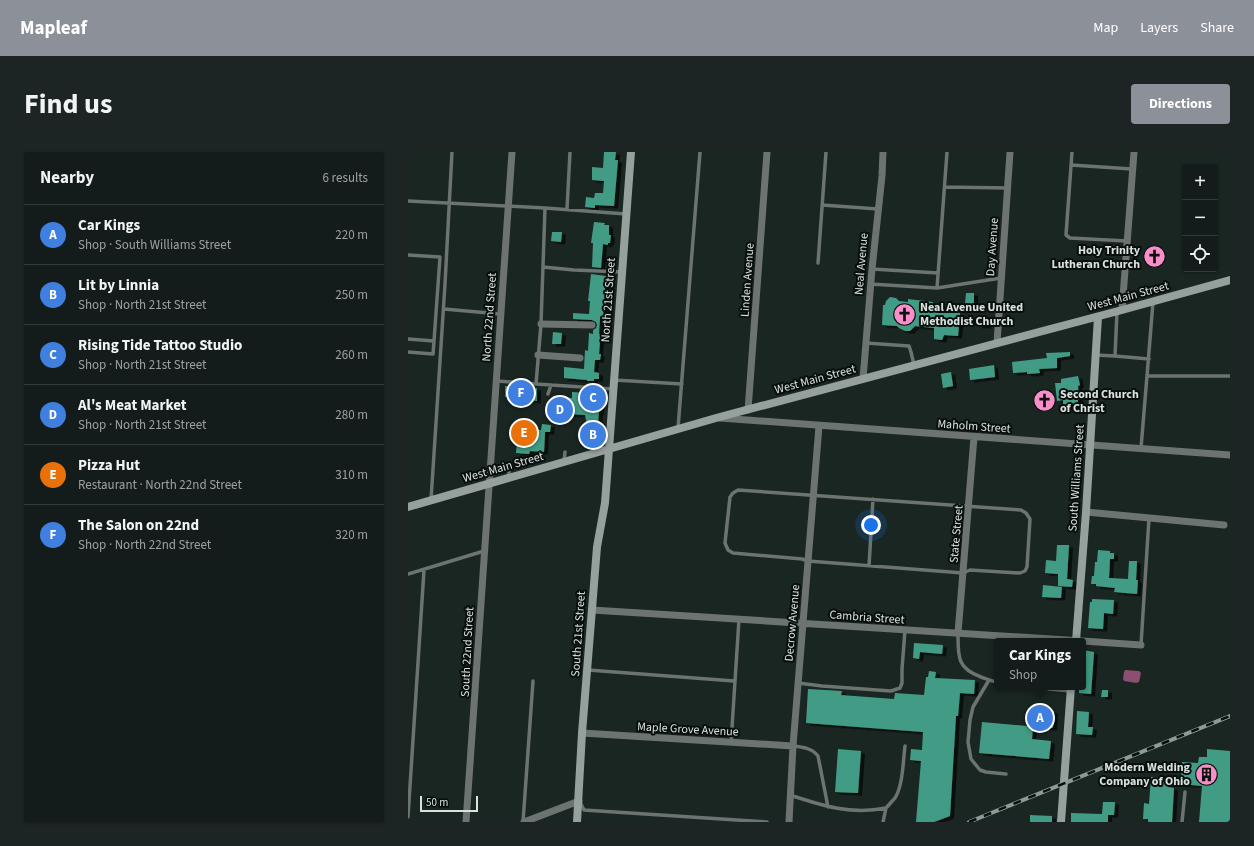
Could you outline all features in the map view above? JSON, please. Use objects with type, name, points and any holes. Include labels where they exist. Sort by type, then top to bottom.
[{"type":"main road","name":"North 21st Street","points":[[608,449],[631,152]]},
{"type":"main road","name":"West Main Street","points":[[408,507],[716,418],[1098,317],[1230,280]]},
{"type":"main road","name":"South Williams Street","points":[[1076,638],[1086,512],[1098,317]]},
{"type":"main road","name":"South 21st Street","points":[[577,822],[582,733],[597,547],[605,503],[608,449]]},
{"type":"main road","points":[[1061,822],[1071,690]]},
{"type":"street","name":"North 22nd Street","points":[[488,484],[512,152]]},
{"type":"street","name":"Linden Avenue","points":[[748,410],[767,152]]},
{"type":"street","name":"Neal Avenue","points":[[863,379],[870,284],[882,176],[883,152]]},
{"type":"street","name":"Day Avenue","points":[[997,344],[1010,152]]},
{"type":"street","points":[[1120,311],[1134,152]]},
{"type":"street","points":[[541,324],[592,325]]},
{"type":"street","points":[[538,355],[580,358]]},
{"type":"street","name":"Maholm Street","points":[[716,418],[1230,455]]},
{"type":"street","name":"Decrow Avenue","points":[[789,822],[793,746],[819,426]]},
{"type":"street","name":"State Street","points":[[958,633],[974,437]]},
{"type":"street","name":"South 22nd Street","points":[[466,822],[488,484]]},
{"type":"street","points":[[1086,512],[1224,525]]},
{"type":"street","name":"Cambria Street","points":[[592,610],[1032,638]]},
{"type":"street","name":"Cambria Street","points":[[1086,642],[1141,645]]},
{"type":"street","name":"Maple Grove Avenue","points":[[582,733],[793,746]]},
{"type":"street","points":[[523,822],[579,801]]},
{"type":"lane","points":[[431,500],[444,309],[452,152]]},
{"type":"lane","points":[[567,209],[570,152]]},
{"type":"lane","points":[[678,429],[700,152]]},
{"type":"lane","points":[[818,263],[826,152]]},
{"type":"lane","points":[[937,288],[947,152]]},
{"type":"lane","points":[[1072,152],[1066,235],[1070,238],[1127,241]]},
{"type":"lane","points":[[1071,165],[1132,169]]},
{"type":"lane","points":[[944,187],[1007,188]]},
{"type":"lane","points":[[408,201],[567,209],[626,214]]},
{"type":"lane","points":[[822,205],[878,209]]},
{"type":"lane","points":[[536,384],[541,324],[545,208]]},
{"type":"lane","points":[[408,255],[440,257],[433,354],[408,352]]},
{"type":"lane","points":[[543,266],[574,270],[622,272]]},
{"type":"lane","points":[[872,269],[938,273]]},
{"type":"lane","points":[[870,284],[937,288],[1001,278]]},
{"type":"lane","points":[[1141,449],[1154,301]]},
{"type":"lane","points":[[444,309],[500,314]]},
{"type":"lane","points":[[1115,356],[1120,311]]},
{"type":"lane","points":[[408,338],[434,341]]},
{"type":"lane","points":[[866,343],[908,346],[914,365]]},
{"type":"lane","points":[[1096,355],[1149,360]]},
{"type":"lane","points":[[1147,376],[1230,376]]},
{"type":"lane","points":[[614,380],[682,384]]},
{"type":"lane","points":[[496,381],[613,389]]},
{"type":"lane","points":[[548,394],[551,385]]},
{"type":"lane","points":[[494,410],[502,409]]},
{"type":"lane","points":[[564,462],[565,452]]},
{"type":"lane","points":[[509,478],[510,468]]},
{"type":"lane","points":[[738,490],[873,499],[1020,510],[1026,513],[1030,519],[1027,567],[1025,571],[1020,573],[970,570],[963,573],[869,566],[734,553],[728,550],[725,543],[730,498],[733,493],[738,490]]},
{"type":"lane","points":[[869,566],[873,499]]},
{"type":"lane","points":[[1141,645],[1149,517]]},
{"type":"lane","points":[[408,574],[484,551]]},
{"type":"lane","points":[[408,817],[424,570]]},
{"type":"lane","points":[[731,743],[739,619]]},
{"type":"lane","points":[[798,683],[891,691],[900,688],[902,683],[905,630]]},
{"type":"lane","points":[[958,633],[959,656],[962,664],[967,670],[994,681]]},
{"type":"lane","points":[[588,670],[734,681]]},
{"type":"lane","points":[[989,680],[973,707],[970,720],[968,742],[971,759],[980,770],[1006,774]]},
{"type":"lane","points":[[523,822],[533,681]]},
{"type":"lane","points":[[793,746],[815,751],[818,756],[828,807]]},
{"type":"lane","points":[[884,822],[886,808],[895,797],[899,787],[903,767],[904,746]]},
{"type":"lane","points":[[1182,822],[1185,792]]},
{"type":"lane","points":[[790,795],[828,807],[849,810],[870,811],[886,808]]},
{"type":"lane","points":[[579,801],[584,810],[767,822]]},
{"type":"shaded area","points":[[1125,670],[1139,671],[1141,673],[1139,682],[1124,681]]},
{"type":"building","points":[[604,152],[616,152],[615,160],[618,160],[614,206],[595,205],[595,208],[585,207],[586,197],[594,198],[595,193],[603,193],[604,181],[592,180],[592,167],[603,168]]},
{"type":"building","points":[[594,222],[609,225],[609,235],[611,235],[610,243],[608,243],[608,245],[603,244],[601,268],[592,267],[593,243],[591,243]]},
{"type":"building","points":[[552,232],[562,232],[561,242],[551,241]]},
{"type":"building","points":[[591,274],[606,276],[603,318],[600,318],[599,334],[602,334],[599,354],[601,354],[600,360],[595,360],[594,372],[599,373],[599,379],[587,381],[564,378],[564,367],[584,369],[585,350],[588,351],[589,333],[593,334],[593,330],[597,325],[596,322],[592,320],[573,319],[573,313],[589,314],[590,301],[588,301]]},
{"type":"building","points":[[966,293],[974,293],[974,305],[965,304]]},
{"type":"building","name":"Neal Avenue United Methodist Church","points":[[890,297],[896,298],[899,301],[908,302],[908,299],[933,302],[933,308],[940,309],[939,313],[960,313],[958,336],[944,335],[942,340],[934,339],[934,328],[915,326],[910,331],[905,331],[897,326],[882,325],[883,305],[885,305],[886,301]]},
{"type":"building","points":[[978,317],[988,318],[987,326],[978,326]]},
{"type":"building","points":[[553,332],[562,333],[561,344],[552,344]]},
{"type":"building","points":[[1070,352],[1070,356],[1057,358],[1057,368],[1039,369],[1040,373],[1013,373],[1012,362],[1047,358],[1046,353]]},
{"type":"building","points":[[994,365],[995,377],[970,380],[969,369]]},
{"type":"building","points":[[951,372],[953,386],[943,388],[941,374]]},
{"type":"building","points":[[1078,376],[1080,385],[1078,386],[1078,404],[1063,405],[1063,400],[1057,401],[1055,383],[1061,383],[1061,379]]},
{"type":"building","points":[[505,386],[537,388],[537,401],[516,399],[516,397],[505,397]]},
{"type":"building","points":[[588,391],[601,392],[597,433],[598,437],[590,439],[585,415],[568,414],[567,416],[551,414],[553,396],[572,398],[572,392],[587,393]]},
{"type":"building","points":[[542,424],[551,425],[550,432],[545,432],[544,452],[530,451],[529,454],[516,453],[518,429],[541,430]]},
{"type":"building","points":[[1057,545],[1069,545],[1067,579],[1073,580],[1072,587],[1058,586],[1058,574],[1045,573],[1046,560],[1056,561]]},
{"type":"building","points":[[1098,550],[1110,551],[1110,553],[1114,553],[1114,559],[1110,559],[1109,578],[1128,579],[1129,561],[1137,561],[1137,594],[1114,592],[1115,588],[1091,584],[1092,576],[1094,576],[1095,562],[1097,562]]},
{"type":"building","points":[[1043,585],[1062,587],[1061,598],[1042,597]]},
{"type":"building","points":[[1092,599],[1114,600],[1113,614],[1104,613],[1103,629],[1088,628],[1090,602],[1092,602]]},
{"type":"building","points":[[914,643],[943,645],[942,654],[920,652],[919,659],[913,658]]},
{"type":"building","points":[[1086,651],[1094,652],[1091,694],[1079,693],[1079,690],[1086,690]]},
{"type":"building","points":[[929,671],[936,672],[935,678],[975,680],[974,694],[960,693],[958,716],[956,716],[950,816],[934,822],[916,822],[921,761],[910,760],[911,749],[922,750],[923,732],[806,723],[808,689],[842,691],[841,695],[894,699],[895,693],[924,695],[926,677],[928,677]]},
{"type":"building","points":[[1102,690],[1108,690],[1108,697],[1101,697]]},
{"type":"building","points":[[1028,708],[1054,711],[1053,728],[1033,727],[1032,739],[1051,741],[1049,759],[979,753],[982,722],[1027,726]]},
{"type":"building","points":[[1077,711],[1089,712],[1088,727],[1093,727],[1092,735],[1076,734]]},
{"type":"building","points":[[838,749],[861,751],[858,793],[835,792]]},
{"type":"building","name":"Modern Welding Company of Ohio","points":[[1207,749],[1230,751],[1230,822],[1199,822],[1202,786],[1181,784],[1182,762],[1198,763],[1199,757],[1207,757]]},
{"type":"building","points":[[1151,777],[1169,778],[1168,787],[1174,788],[1172,822],[1148,822],[1148,819],[1143,819],[1144,803],[1149,804]]},
{"type":"building","points":[[1103,802],[1115,802],[1114,815],[1108,815],[1108,822],[1071,822],[1071,813],[1102,814]]},
{"type":"building","points":[[1030,815],[1052,816],[1052,822],[1030,822]]},
{"type":"railway","points":[[969,822],[1230,716]]},
{"type":"place","name":"Holy Trinity Lutheran Church","points":[[1155,257]]},
{"type":"place","name":"Neal Avenue United Methodist Church","points":[[905,314]]},
{"type":"place","name":"The Salon on 22nd","points":[[521,393]]},
{"type":"place","name":"Rising Tide Tattoo Studio","points":[[593,398]]},
{"type":"place","name":"Second Church of Christ","points":[[1044,401]]},
{"type":"place","name":"Al's Meat Market","points":[[560,410]]},
{"type":"place","name":"Pizza Hut","points":[[524,433]]},
{"type":"place","name":"Lit by Linnia","points":[[593,435]]},
{"type":"place","name":"Car Kings","points":[[1040,718]]},
{"type":"place","name":"Modern Welding Company of Ohio","points":[[1206,774]]}]
